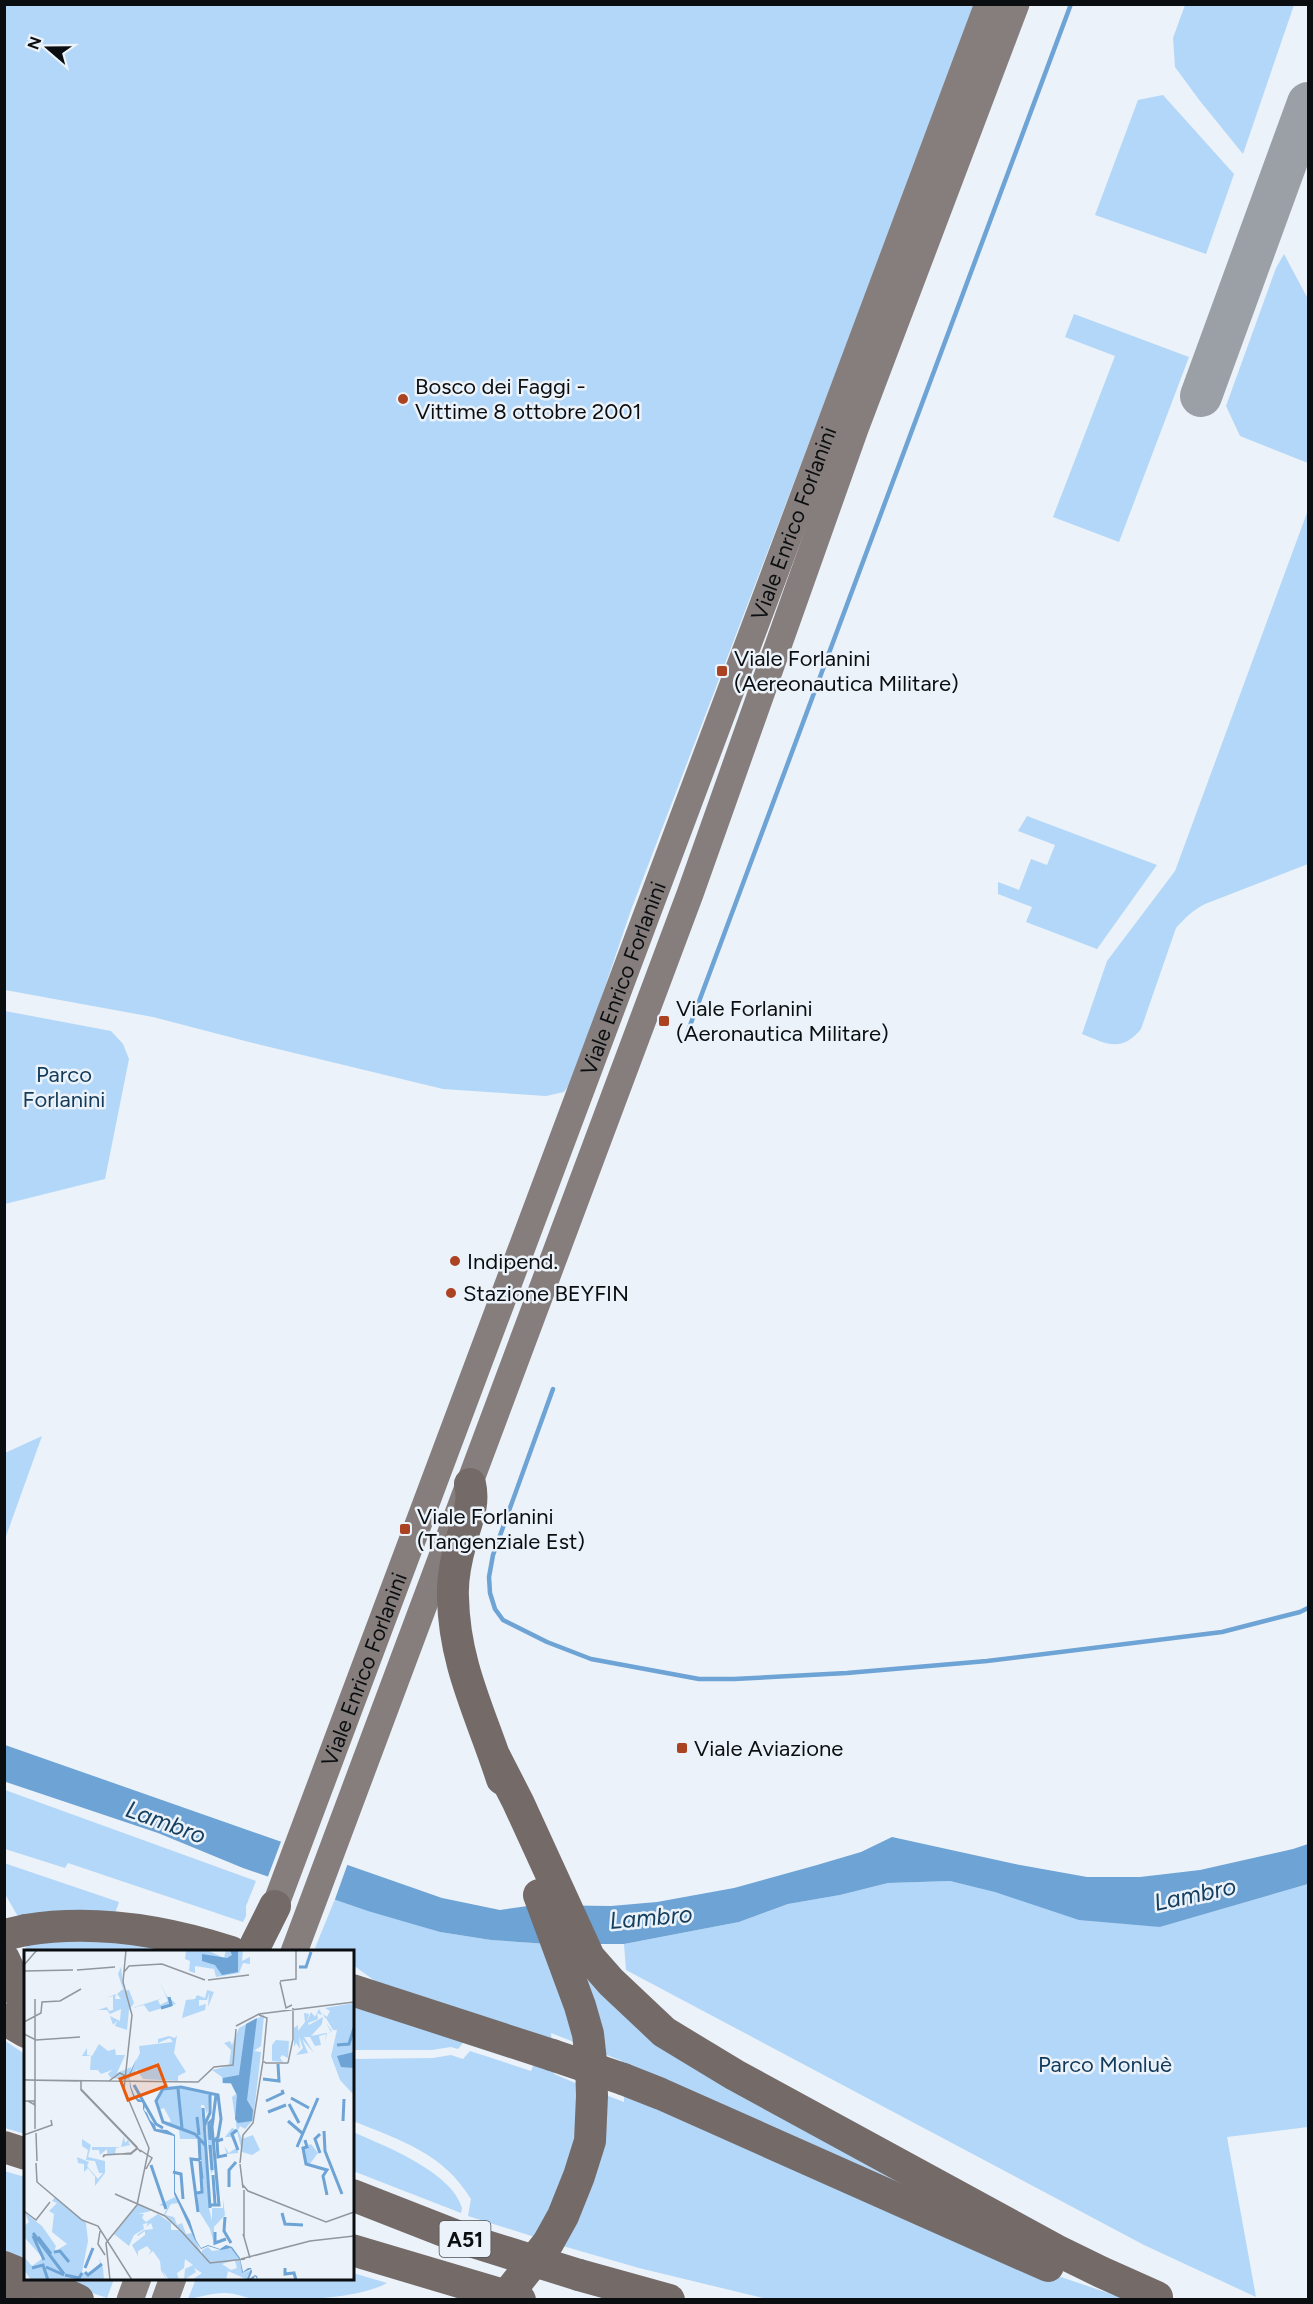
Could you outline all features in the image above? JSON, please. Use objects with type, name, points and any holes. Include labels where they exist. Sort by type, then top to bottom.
[{"type":"highway","points":[[470,1484],[471,1506],[454,1570],[453,1622],[456,1643],[463,1670],[496,1759],[518,1802],[549,1896],[572,1951],[591,2061],[590,2141],[579,2176],[563,2216],[548,2243],[502,2300]]},
{"type":"highway","points":[[253,1950],[279,1897]]},
{"type":"highway","points":[[15,1935],[74,1926],[168,1935],[222,1948]]},
{"type":"highway","points":[[572,1951],[599,1970],[664,2032],[690,2049],[1056,2250],[1162,2298]]},
{"type":"highway","points":[[4,1959],[24,2003]]},
{"type":"highway","points":[[354,1991],[623,2079],[1049,2266],[1101,2286],[1162,2298]]},
{"type":"highway","points":[[4,2019],[24,2031]]},
{"type":"highway","points":[[4,2147],[24,2153]]},
{"type":"highway","name":"A51","points":[[354,2196],[467,2240],[669,2300]]},
{"type":"highway","name":"A51","points":[[354,2251],[520,2300]]},
{"type":"highway","points":[[4,2267],[24,2275]]},
{"type":"highway","points":[[35,2280],[78,2300]]},
{"type":"highway","points":[[4,2293],[20,2300]]},
{"type":"main road","name":"Viale Enrico Forlanini","points":[[259,1950],[988,4]]},
{"type":"main road","name":"Viale Enrico Forlanini","points":[[295,1950],[690,894],[855,429],[1016,4]]},
{"type":"main road","points":[[130,2300],[137,2280]]},
{"type":"main road","points":[[165,2300],[172,2280]]},
{"type":"green space","name":"Parco Forlanini","points":[[4,5],[976,5],[631,910],[574,1078],[564,1092],[546,1096],[443,1089],[153,1017],[5,990]]},
{"type":"green space","points":[[1185,5],[1294,5],[1243,154],[1175,67],[1173,38]]},
{"type":"green space","points":[[1163,95],[1234,174],[1206,254],[1095,215],[1138,100]]},
{"type":"green space","points":[[1284,254],[1308,299],[1308,463],[1240,436],[1226,406],[1276,268]]},
{"type":"green space","points":[[1074,314],[1189,357],[1119,542],[1053,517],[1115,356],[1065,337]]},
{"type":"green space","points":[[1308,510],[1308,864],[1205,904],[1183,921],[1176,928],[1141,1029],[1134,1037],[1120,1044],[1113,1044],[1082,1034],[1107,961],[1175,871]]},
{"type":"green space","points":[[1027,816],[1157,865],[1097,949],[1026,922],[1032,907],[998,894],[998,882],[1019,890],[1031,859],[1047,865],[1055,845],[1018,831]]},
{"type":"green space","name":"Parco Forlanini","points":[[5,1011],[111,1031],[123,1044],[129,1059],[105,1179],[5,1204]]},
{"type":"green space","points":[[42,1436],[5,1539],[5,1453]]},
{"type":"green space","points":[[5,1790],[256,1881],[246,1906],[246,1916],[243,1922],[68,1863],[65,1868],[5,1849]]},
{"type":"green space","points":[[4,1863],[119,1902],[113,1919],[20,1920],[5,1894]]},
{"type":"green space","name":"Parco Monluè","points":[[950,1881],[1160,1927],[1308,1884],[1308,2127],[1227,2137],[1256,2297],[1144,2245],[626,1970],[624,1944],[739,1922],[788,1904],[840,1895],[888,1883]]},
{"type":"green space","points":[[335,1899],[440,1932],[491,1940],[548,1944],[575,2032],[574,2042],[551,2033],[552,2042],[379,1984],[354,1966],[354,1950],[315,1948]]},
{"type":"green space","points":[[98,1935],[182,1950],[27,1950],[22,1941]]},
{"type":"green space","points":[[572,1957],[617,2000],[1002,2226],[622,2068],[622,2061],[597,2051]]},
{"type":"green space","points":[[354,2003],[467,2038],[458,2049],[451,2047],[432,2050],[354,2050]]},
{"type":"green space","points":[[5,2041],[24,2053],[24,2134],[5,2128]]},
{"type":"green space","points":[[470,2051],[531,2071],[537,2057],[553,2062],[554,2074],[580,2085],[576,2148],[538,2238],[468,2216],[471,2199],[460,2183],[434,2159],[404,2142],[354,2121],[354,2059],[433,2058],[451,2055],[463,2059]]},
{"type":"green space","points":[[624,2087],[1058,2276],[1126,2299],[767,2299],[639,2268],[556,2244],[595,2091],[624,2102]]},
{"type":"green space","points":[[354,2132],[399,2153],[432,2172],[456,2195],[462,2208],[461,2213],[354,2171]]},
{"type":"green space","points":[[4,2171],[24,2177],[24,2268],[5,2259]]},
{"type":"green space","points":[[354,2273],[387,2283],[360,2293],[325,2298],[260,2300],[224,2293],[188,2299],[196,2280],[354,2280]]},
{"type":"green space","points":[[54,2280],[114,2280],[107,2298]]},
{"type":"water","name":"Lambro","points":[[5,1745],[442,1898],[500,1910],[535,1905],[611,1906],[657,1902],[734,1888],[861,1852],[892,1837],[1087,1877],[1140,1877],[1200,1870],[1308,1844],[1308,1884],[1160,1927],[1079,1920],[995,1892],[950,1881],[888,1883],[840,1895],[788,1904],[739,1922],[624,1944],[548,1944],[491,1940],[440,1932],[368,1911],[243,1868],[158,1833],[6,1782]]},
{"type":"pier","points":[[282,1839],[348,1863],[334,1902],[267,1879]]},
{"type":"waterway","points":[[685,1039],[1071,4]]},
{"type":"waterway","points":[[553,1389],[493,1555],[489,1577],[490,1593],[495,1609],[503,1620],[547,1642],[591,1659],[699,1679],[847,1673],[987,1661],[1222,1632],[1308,1608]]},
{"type":"taxiway","points":[[1201,396],[1308,103]]},
{"type":"place","name":"Bosco dei Faggi - Vittime 8 ottobre 2001","points":[[403,399]]},
{"type":"place","name":"Viale Forlanini (Aereonautica Militare)","points":[[722,671]]},
{"type":"place","name":"Viale Forlanini (Aeronautica Militare)","points":[[664,1021]]},
{"type":"place","name":"Indipend.","points":[[455,1261]]},
{"type":"place","name":"Stazione BEYFIN","points":[[451,1293]]},
{"type":"place","name":"Viale Forlanini (Tangenziale Est)","points":[[405,1529]]},
{"type":"place","name":"Viale Aviazione","points":[[682,1748]]}]
